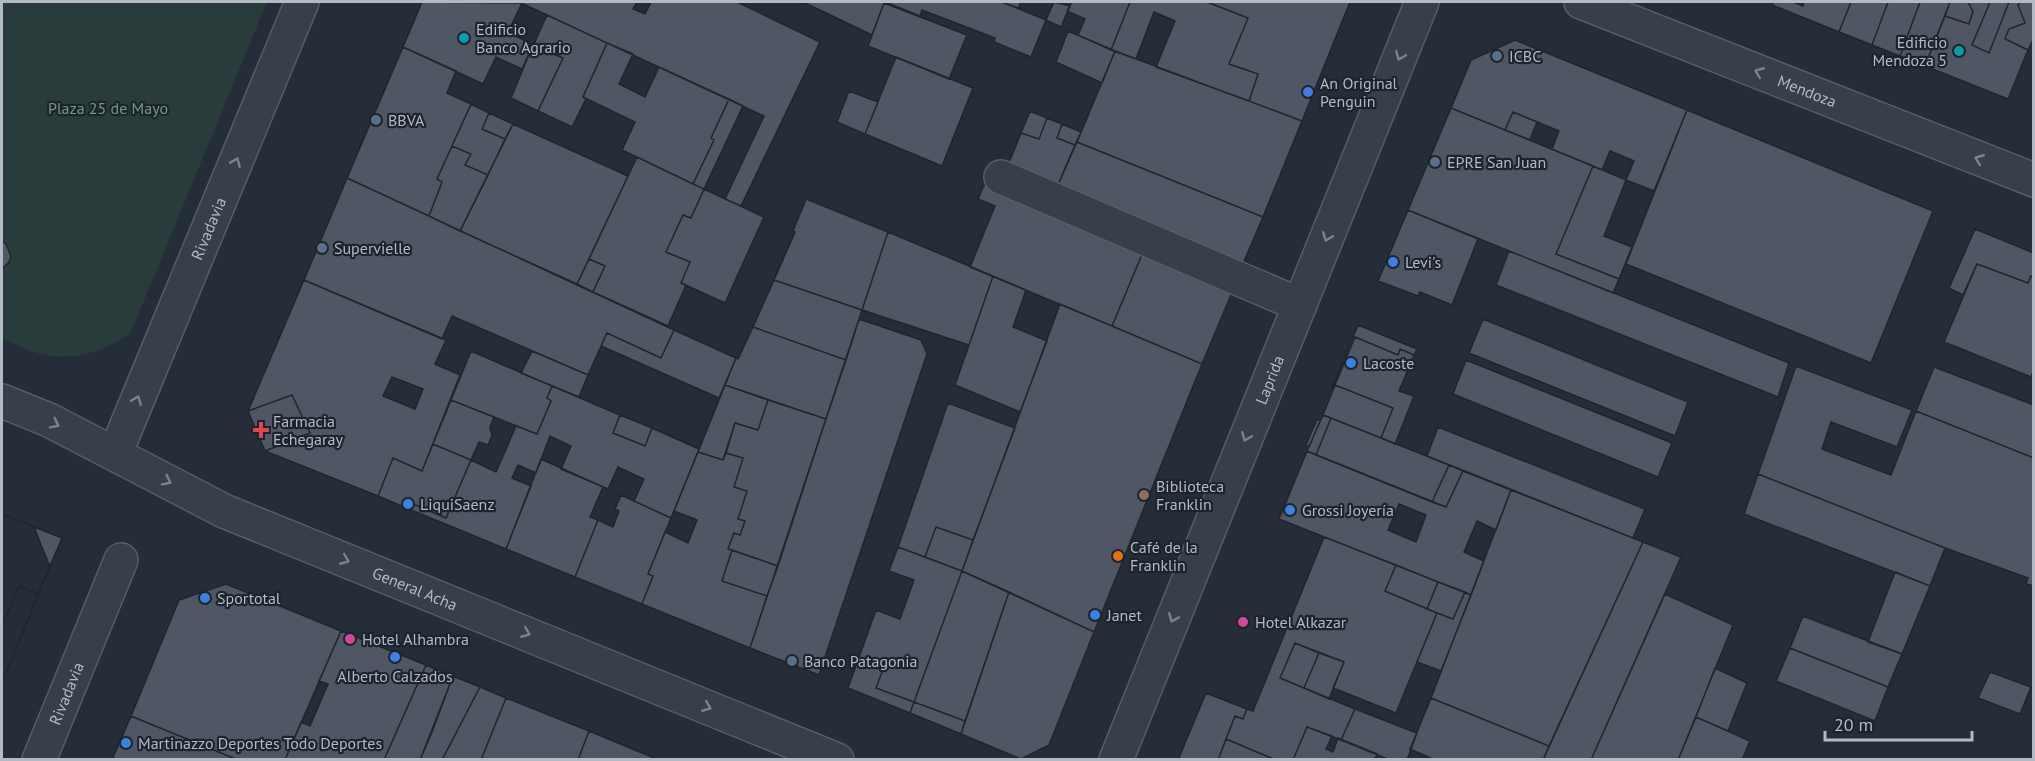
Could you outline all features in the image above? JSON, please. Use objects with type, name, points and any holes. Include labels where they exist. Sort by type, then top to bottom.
[{"type":"street","name":"Rivadavia","points":[[115,454],[302,2]]},
{"type":"street","name":"Laprida","points":[[1116,759],[1422,2]]},
{"type":"street","name":"Mendoza","points":[[1581,2],[2034,180]]},
{"type":"street","points":[[1001,177],[1300,305]]},
{"type":"street","name":"General Acha","points":[[2,401],[49,420],[224,511],[837,759]]},
{"type":"street","name":"Rivadavia","points":[[39,759],[121,560]]},
{"type":"green space","name":"Plaza 25 de Mayo","points":[[2,2],[267,2],[131,332],[110,345],[86,354],[49,356],[2,338]]},
{"type":"building","name":"Edificio Banco Agrario","points":[[422,2],[522,3],[508,32],[533,45],[522,69],[496,57],[483,84],[403,47]]},
{"type":"building","points":[[519,2],[737,2],[820,42],[741,206],[725,199],[764,116]]},
{"type":"building","points":[[637,2],[651,2],[645,14],[633,9]]},
{"type":"building","points":[[803,2],[882,2],[884,3],[872,35]]},
{"type":"building","points":[[885,2],[1002,2],[1046,20],[1031,57],[994,42],[995,38],[922,10],[920,16]]},
{"type":"building","points":[[1002,2],[1021,2],[1018,8]]},
{"type":"building","points":[[1054,2],[1070,6],[1061,27],[1046,20]]},
{"type":"building","points":[[1072,2],[1130,2],[1111,50],[1078,35],[1085,19],[1067,11]]},
{"type":"building","points":[[1130,2],[1207,2],[1248,18],[1229,64],[1258,74],[1249,101],[1156,67],[1175,21],[1154,12],[1136,59],[1111,50]]},
{"type":"building","points":[[1207,2],[1350,2],[1302,121],[1249,101],[1258,74],[1229,64],[1248,18]]},
{"type":"building","points":[[1774,2],[1793,2],[1803,6],[1804,2],[1851,2],[1839,32],[1772,5]]},
{"type":"building","points":[[1851,2],[1888,2],[1872,45],[1839,32]]},
{"type":"building","points":[[1888,2],[1920,2],[1900,56],[1872,45]]},
{"type":"building","points":[[1920,2],[1950,2],[1925,66],[1900,56]]},
{"type":"building","points":[[1950,2],[1968,2],[1973,11],[1969,24],[1945,16]]},
{"type":"building","name":"Edificio Mendoza 5","points":[[1968,2],[1990,2],[1972,45],[1989,53],[2009,2],[2020,2],[2018,5],[2025,23],[2009,29],[2005,39],[2028,50],[2008,99],[1925,66],[1945,16],[1969,24],[1973,11]]},
{"type":"building","points":[[1990,2],[2009,2],[1989,53],[1972,45]]},
{"type":"building","points":[[2020,2],[2034,2],[2034,38],[2028,50],[2005,39],[2009,29],[2025,23],[2018,5]]},
{"type":"building","points":[[884,3],[967,35],[949,79],[868,46]]},
{"type":"building","points":[[547,15],[607,43],[583,97],[586,99],[572,127],[538,111],[563,58],[534,44]]},
{"type":"building","points":[[1068,31],[1115,51],[1102,83],[1056,62]]},
{"type":"building","points":[[1515,40],[1687,110],[1654,191],[1626,180],[1634,161],[1610,151],[1602,170],[1552,149],[1559,131],[1513,112],[1505,130],[1451,108],[1471,60]]},
{"type":"building","points":[[607,43],[633,54],[619,84],[645,97],[659,67],[729,99],[711,138],[714,140],[693,184],[622,150],[635,122],[583,97]]},
{"type":"building","points":[[533,45],[563,58],[538,111],[511,98]]},
{"type":"building","points":[[403,47],[456,71],[447,93],[471,104],[437,179],[442,182],[429,216],[347,178]]},
{"type":"building","points":[[1115,51],[1302,121],[1263,217],[1077,142]]},
{"type":"building","points":[[896,57],[973,88],[942,166],[865,134]]},
{"type":"building","points":[[849,91],[878,102],[865,134],[837,122]]},
{"type":"building","points":[[729,99],[743,106],[704,189],[693,184],[714,140],[711,138]]},
{"type":"building","points":[[471,104],[489,113],[482,129],[505,139],[488,175],[465,165],[471,154],[452,146]]},
{"type":"building","points":[[1451,108],[1593,166],[1556,254],[1619,279],[1613,293],[1408,210]]},
{"type":"building","points":[[1687,110],[1933,211],[1871,363],[1626,264]]},
{"type":"building","points":[[1030,111],[1047,118],[1039,139],[1021,133]]},
{"type":"building","points":[[1513,112],[1537,122],[1530,140],[1505,130]]},
{"type":"building","points":[[489,113],[513,124],[505,139],[482,129]]},
{"type":"building","points":[[1047,118],[1062,124],[1057,138],[1075,145],[1057,187],[1008,165],[1021,133],[1039,139]]},
{"type":"building","points":[[513,124],[628,176],[577,284],[460,231]]},
{"type":"building","points":[[1062,124],[1081,132],[1075,145],[1057,138]]},
{"type":"building","points":[[1077,142],[1263,217],[1242,266],[1057,187]]},
{"type":"building","points":[[452,146],[471,154],[465,165],[488,175],[460,231],[429,216],[442,182],[437,179]]},
{"type":"building","points":[[637,157],[704,189],[691,218],[683,215],[666,252],[690,262],[681,283],[686,285],[668,326],[593,292],[605,266],[589,259]]},
{"type":"building","points":[[1593,166],[1626,180],[1604,236],[1632,247],[1619,279],[1556,254]]},
{"type":"building","points":[[347,178],[674,330],[661,358],[607,333],[588,375],[452,316],[442,339],[304,280]]},
{"type":"building","points":[[984,185],[1143,252],[1112,326],[970,267],[995,206],[978,199]]},
{"type":"building","points":[[704,189],[764,217],[725,303],[681,283],[690,262],[666,252],[683,215],[691,218]]},
{"type":"building","points":[[806,199],[888,232],[862,310],[774,280],[795,232],[793,231]]},
{"type":"building","points":[[1408,210],[1478,239],[1452,305],[1420,292],[1418,296],[1378,281]]},
{"type":"building","points":[[1975,229],[2034,253],[2034,277],[2031,276],[2028,283],[1977,264],[1963,295],[1949,288]]},
{"type":"building","points":[[888,232],[993,276],[969,345],[862,310]]},
{"type":"building","points":[[2,241],[6,244],[11,256],[2,269]]},
{"type":"building","points":[[1509,251],[1789,363],[1778,397],[1496,285]]},
{"type":"building","points":[[1143,252],[1233,290],[1202,364],[1112,326]]},
{"type":"building","points":[[589,259],[605,266],[593,292],[577,284]]},
{"type":"building","points":[[1977,264],[2028,283],[2031,276],[2034,277],[2034,370],[2031,377],[1944,342]]},
{"type":"building","points":[[993,276],[1026,290],[1013,327],[1047,341],[1020,412],[955,385]]},
{"type":"building","points":[[304,280],[446,340],[435,364],[460,375],[422,471],[393,458],[378,496],[265,451],[310,433],[292,395],[248,411]],"holes":[[[392,377],[423,389],[415,409],[383,396]]]},
{"type":"building","points":[[774,280],[862,310],[846,360],[753,327]]},
{"type":"building","points":[[1060,304],[1202,364],[1094,632],[962,571]]},
{"type":"building","points":[[859,319],[921,340],[927,354],[819,675],[750,648]]},
{"type":"building","points":[[1483,319],[1688,402],[1675,436],[1469,353]]},
{"type":"building","points":[[1358,325],[1417,349],[1414,355],[1400,349],[1398,355],[1355,337],[1333,389],[1332,388]]},
{"type":"building","points":[[753,327],[846,360],[826,419],[725,385],[736,358],[738,359]]},
{"type":"building","points":[[674,330],[736,358],[719,398],[601,346],[607,333],[661,358]]},
{"type":"building","points":[[1355,337],[1398,355],[1400,349],[1414,355],[1399,391],[1414,396],[1395,444],[1381,438],[1393,408],[1335,385]]},
{"type":"building","points":[[471,351],[552,386],[547,398],[551,401],[537,434],[451,400]]},
{"type":"building","points":[[532,351],[588,375],[579,397],[521,373]]},
{"type":"building","points":[[1466,360],[1672,443],[1658,477],[1453,394]]},
{"type":"building","points":[[1796,366],[1912,410],[1897,447],[1831,422],[1822,449],[1891,475],[1916,411],[2034,458],[2034,586],[2026,584],[2028,578],[1945,548],[1758,474]]},
{"type":"building","points":[[1934,367],[2034,405],[2034,458],[1916,411]]},
{"type":"building","points":[[725,385],[768,400],[758,430],[735,423],[723,460],[698,452]]},
{"type":"building","points":[[1335,385],[1393,408],[1381,438],[1323,415]]},
{"type":"building","points":[[552,386],[620,415],[613,433],[645,446],[652,428],[699,449],[671,518],[634,501],[644,479],[618,467],[608,489],[561,469],[571,446],[550,436],[536,473],[518,465],[512,478],[531,486],[506,549],[404,507],[406,501],[446,518],[471,460],[496,472],[516,426],[537,434],[551,401],[547,398]]},
{"type":"building","points":[[292,395],[310,433],[265,451],[248,411]]},
{"type":"building","points":[[451,400],[494,417],[490,427],[492,435],[488,445],[479,442],[471,460],[433,444]]},
{"type":"building","points":[[768,400],[826,419],[778,566],[728,549],[734,533],[740,535],[745,521],[738,519],[747,491],[734,487],[743,458],[726,453],[735,423],[758,430]]},
{"type":"building","points":[[948,403],[1015,428],[973,540],[936,527],[925,557],[898,547]]},
{"type":"building","points":[[620,415],[652,428],[645,446],[613,433]]},
{"type":"building","points":[[1323,415],[1331,418],[1316,455],[1307,451]]},
{"type":"building","points":[[1331,418],[1449,465],[1432,502],[1316,455]]},
{"type":"building","points":[[1317,419],[1320,421],[1309,447],[1306,445]]},
{"type":"building","points":[[1438,427],[1645,509],[1633,538],[1427,456]]},
{"type":"building","points":[[433,444],[471,460],[446,518],[406,501],[404,507],[378,496],[393,458],[422,471]]},
{"type":"building","points":[[1307,451],[1446,507],[1463,471],[1511,490],[1496,530],[1477,521],[1464,552],[1484,561],[1471,595],[1279,519]],"holes":[[[1399,504],[1426,515],[1416,542],[1388,530]]]},
{"type":"building","points":[[698,452],[723,460],[726,453],[743,458],[734,487],[747,491],[738,519],[745,521],[740,535],[734,533],[728,549],[732,550],[722,581],[767,596],[750,648],[642,604],[653,576],[648,574],[665,532],[688,543],[697,520],[674,511]]},
{"type":"building","points":[[541,459],[603,487],[590,517],[598,520],[575,577],[506,549]]},
{"type":"building","points":[[1449,465],[1463,471],[1446,507],[1432,502]]},
{"type":"building","points":[[1758,474],[1945,548],[1930,586],[1744,514]]},
{"type":"building","points":[[1511,490],[1643,542],[1549,746],[1431,698]]},
{"type":"building","points":[[621,495],[671,518],[648,574],[653,576],[642,604],[575,577],[598,520],[613,527],[619,511],[615,509]]},
{"type":"building","points":[[2,514],[62,538],[38,594],[19,586],[2,626]]},
{"type":"building","points":[[2,514],[34,527],[50,567],[2,683]]},
{"type":"building","points":[[936,527],[973,540],[962,571],[925,557]]},
{"type":"building","points":[[1324,537],[1396,565],[1385,591],[1437,613],[1396,713],[1333,688],[1344,662],[1295,643],[1280,678],[1355,709],[1341,740],[1307,727],[1293,760],[1276,760],[1226,739],[1235,716],[1243,719],[1247,709],[1253,711]]},
{"type":"building","points":[[1643,542],[1681,557],[1591,760],[1543,760]]},
{"type":"building","points":[[898,547],[962,571],[914,702],[876,688],[883,669],[858,660],[876,610],[900,619],[914,580],[889,571]]},
{"type":"building","points":[[732,550],[778,566],[767,596],[722,581]]},
{"type":"building","points":[[1396,565],[1438,582],[1427,609],[1385,591]]},
{"type":"building","points":[[962,571],[1009,592],[965,721],[914,702]]},
{"type":"building","points":[[1895,572],[1930,586],[1902,654],[1868,642]]},
{"type":"building","points":[[1438,582],[1465,592],[1453,619],[1427,609]]},
{"type":"building","points":[[226,584],[341,631],[285,760],[238,760],[131,716],[179,600]]},
{"type":"building","points":[[19,586],[38,594],[2,683],[2,626]]},
{"type":"building","points":[[1009,592],[1094,632],[1049,745],[1021,759],[961,734]]},
{"type":"building","points":[[1465,592],[1471,595],[1441,671],[1417,662],[1437,613],[1453,619]]},
{"type":"building","points":[[1665,594],[1733,625],[1678,760],[1591,760]]},
{"type":"building","points":[[1803,616],[1902,654],[1888,687],[1790,648]]},
{"type":"building","points":[[341,631],[426,665],[384,760],[285,760],[301,722],[310,726],[328,684],[319,681]]},
{"type":"building","points":[[1295,643],[1319,653],[1304,688],[1280,678]]},
{"type":"building","points":[[1790,648],[1888,687],[1875,721],[1776,681]]},
{"type":"building","points":[[1319,653],[1344,662],[1329,699],[1304,688]]},
{"type":"building","points":[[858,660],[883,669],[876,688],[914,702],[910,713],[848,688]]},
{"type":"building","points":[[426,665],[453,676],[420,760],[384,760]]},
{"type":"building","points":[[1715,668],[1747,683],[1728,731],[1696,717]]},
{"type":"building","points":[[1990,672],[2031,687],[2020,714],[1978,698]]},
{"type":"building","points":[[453,676],[480,687],[442,760],[420,760]]},
{"type":"building","points":[[480,687],[506,698],[481,760],[442,760]]},
{"type":"building","points":[[1206,693],[1247,709],[1243,719],[1235,716],[1218,760],[1178,760]]},
{"type":"building","points":[[506,698],[589,731],[578,760],[481,760]]},
{"type":"building","points":[[1431,698],[1549,746],[1543,760],[1435,760],[1410,749]]},
{"type":"building","points":[[914,702],[965,721],[961,734],[910,713]]},
{"type":"building","points":[[1355,709],[1417,733],[1407,760],[1390,760],[1341,740]]},
{"type":"building","points":[[131,716],[238,760],[112,760]]},
{"type":"building","points":[[1696,717],[1750,741],[1742,760],[1678,760]]},
{"type":"building","points":[[1307,727],[1332,736],[1326,749],[1333,752],[1338,738],[1377,754],[1374,760],[1293,760]]},
{"type":"building","points":[[589,731],[659,760],[578,760]]},
{"type":"building","points":[[1226,739],[1276,760],[1218,760]]},
{"type":"place","name":"Edificio Banco Agrario","points":[[464,38]]},
{"type":"place","name":"Edificio Mendoza 5","points":[[1959,51]]},
{"type":"place","name":"ICBC","points":[[1497,56]]},
{"type":"place","name":"An Original Penguin","points":[[1308,92]]},
{"type":"place","name":"BBVA","points":[[376,120]]},
{"type":"place","name":"EPRE San Juan","points":[[1435,162]]},
{"type":"place","name":"Supervielle","points":[[322,248]]},
{"type":"place","name":"Levi's","points":[[1393,262]]},
{"type":"place","name":"Lacoste","points":[[1351,363]]},
{"type":"place","name":"Farmacia Echegaray","points":[[261,430]]},
{"type":"place","name":"Biblioteca Franklin","points":[[1144,495]]},
{"type":"place","name":"LiquiSaenz","points":[[408,504]]},
{"type":"place","name":"Grossi Joyería","points":[[1290,510]]},
{"type":"place","name":"Café de la Franklin","points":[[1118,556]]},
{"type":"place","name":"Sportotal","points":[[205,598]]},
{"type":"place","name":"Janet","points":[[1095,615]]},
{"type":"place","name":"Hotel Alkazar","points":[[1243,622]]},
{"type":"place","name":"Hotel Alhambra","points":[[350,639]]},
{"type":"place","name":"Alberto Calzados","points":[[395,657]]},
{"type":"place","name":"Banco Patagonia","points":[[792,661]]},
{"type":"place","name":"Martinazzo Deportes Todo Deportes","points":[[126,743]]}]
